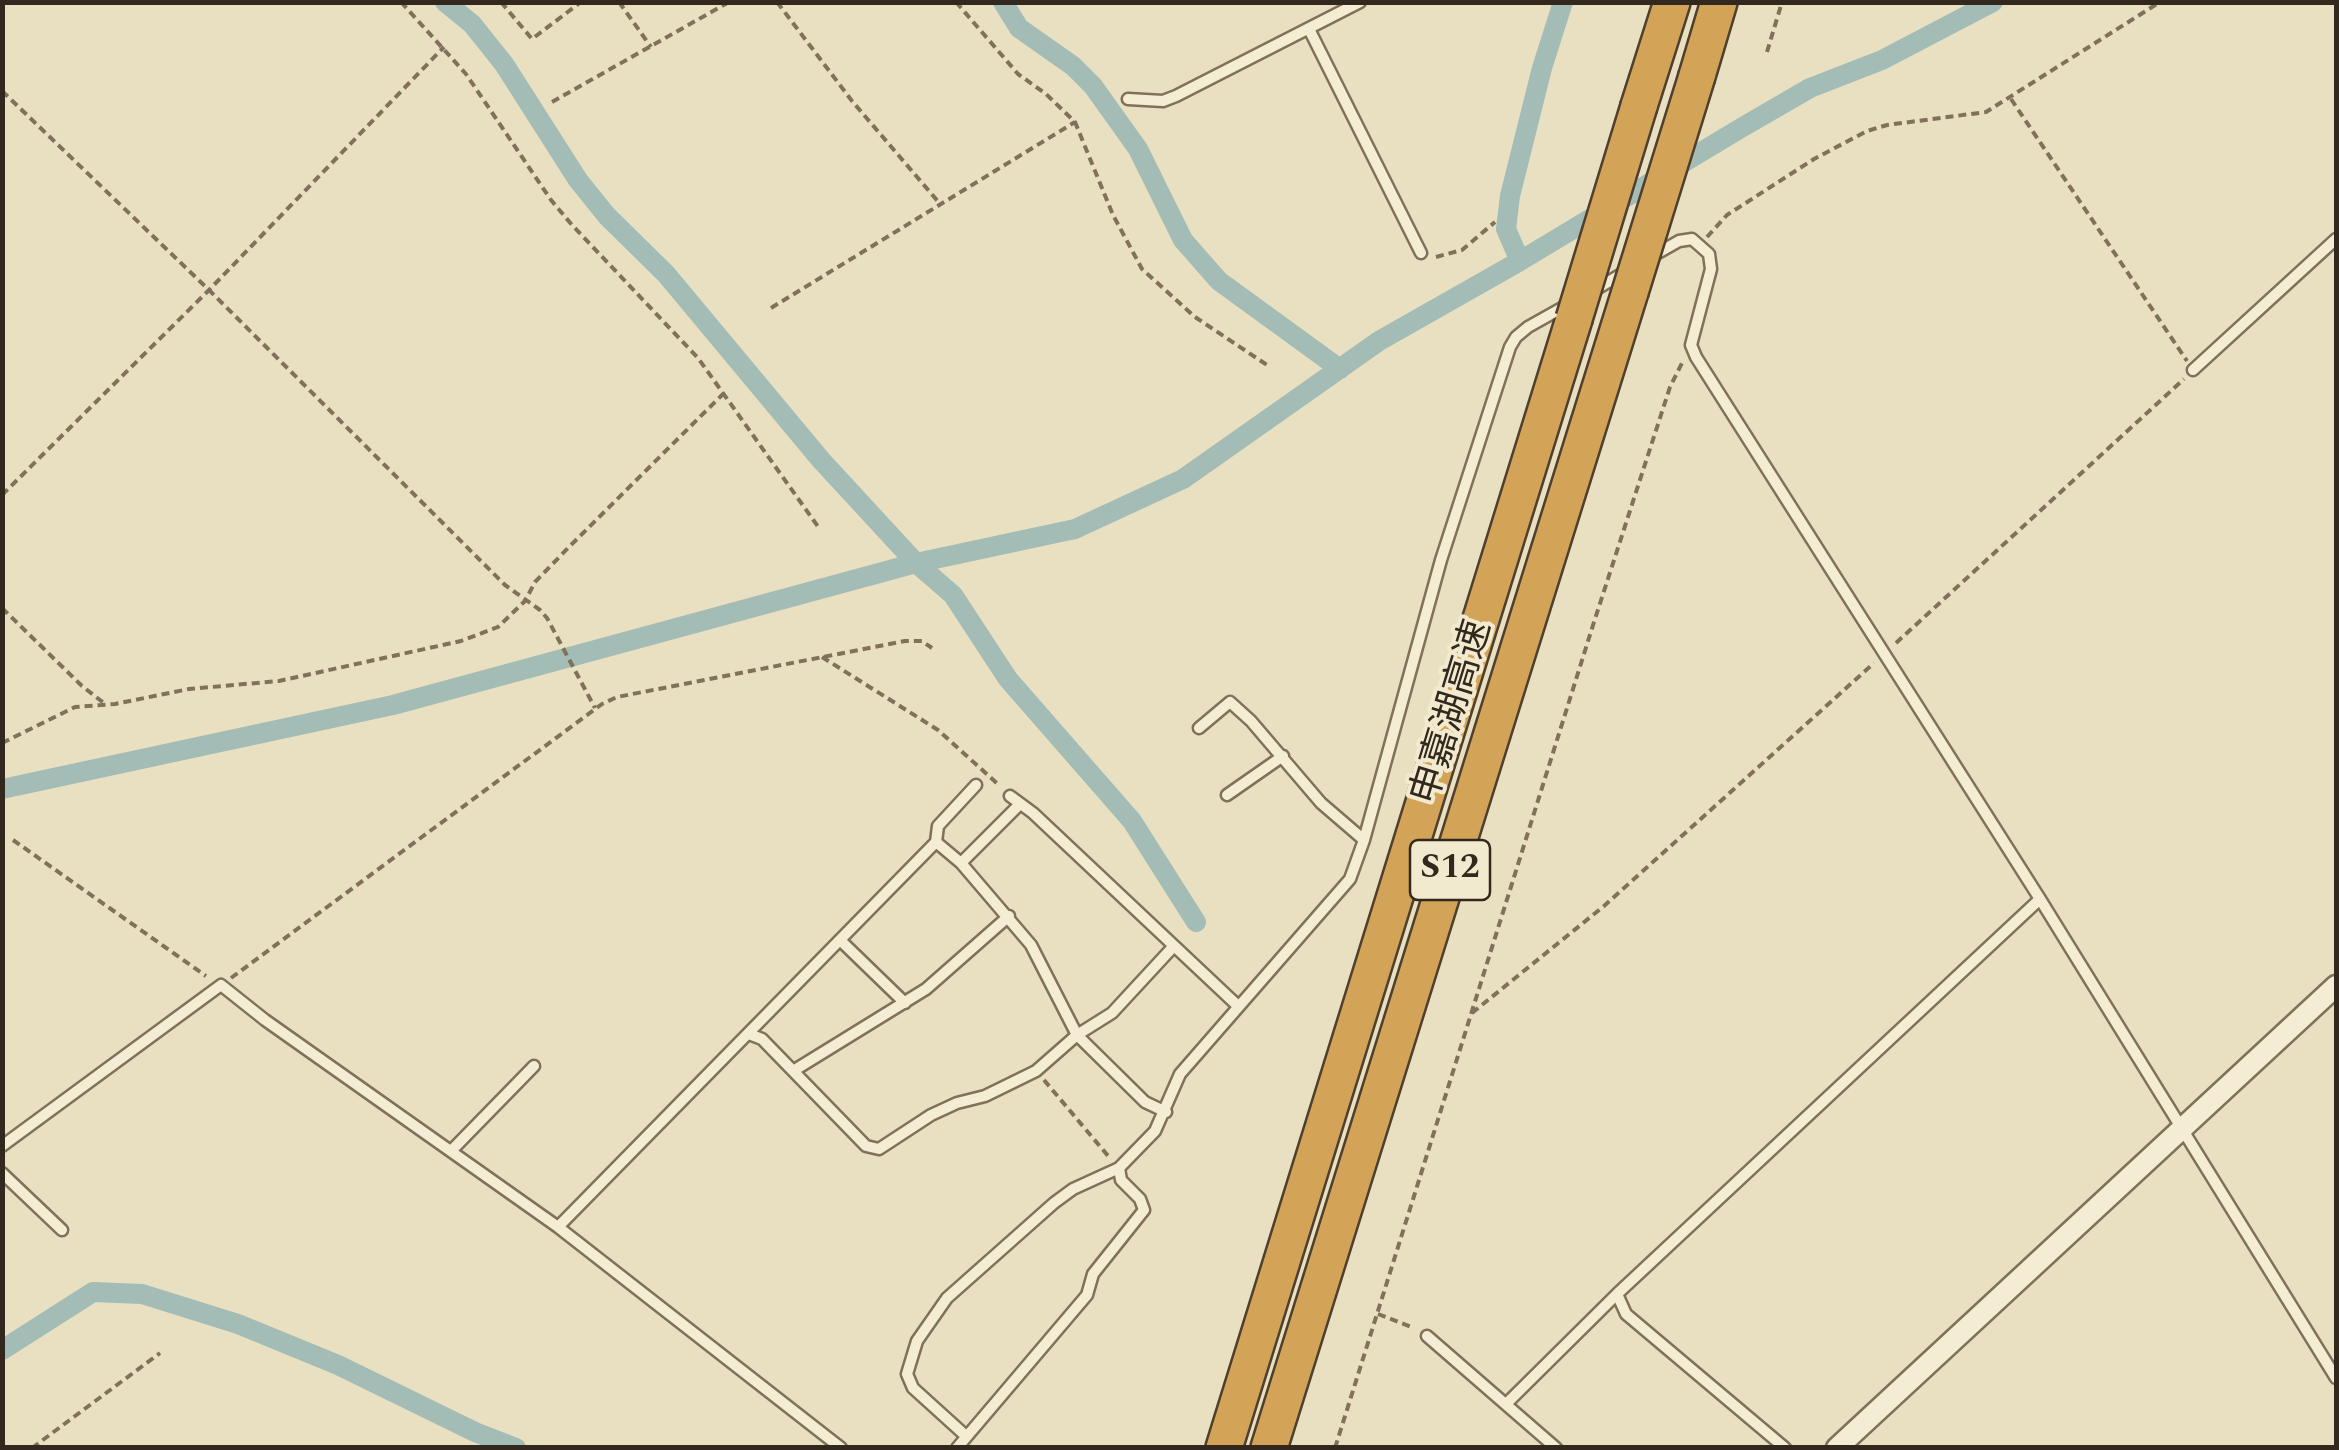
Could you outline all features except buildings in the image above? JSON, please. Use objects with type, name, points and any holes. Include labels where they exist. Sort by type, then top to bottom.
[{"type":"highway","name":"申嘉湖高速","points":[[1224,1448],[1672,2]]},
{"type":"highway","name":"申嘉湖高速","points":[[1270,1448],[1719,2]]},
{"type":"street","points":[[1837,1448],[2336,986]]},
{"type":"lane","points":[[1128,99],[1163,101],[1176,96],[1360,2]]},
{"type":"lane","points":[[1309,28],[1415,246],[1422,253]]},
{"type":"lane","points":[[966,1436],[913,1388],[907,1374],[917,1342],[946,1298],[1054,1203],[1072,1189],[1118,1168],[1155,1131],[1180,1074],[1337,897],[1356,867],[1441,560],[1516,336],[1679,241],[1692,239],[1709,254],[1711,269],[1691,345],[2336,1378]]},
{"type":"lane","points":[[2193,370],[2336,239]]},
{"type":"lane","points":[[1199,728],[1230,702],[1321,802],[1364,840]]},
{"type":"lane","points":[[1228,795],[1282,756]]},
{"type":"lane","points":[[558,1227],[936,842],[938,826],[976,785]]},
{"type":"lane","points":[[962,863],[1015,800],[1238,1006]]},
{"type":"lane","points":[[936,842],[962,863],[1031,945],[1078,1036],[1145,1102],[1166,1112]]},
{"type":"lane","points":[[1506,1404],[1617,1294],[2040,899]]},
{"type":"lane","points":[[793,1071],[906,1003],[1009,916]]},
{"type":"lane","points":[[840,940],[906,1003]]},
{"type":"lane","points":[[748,1034],[762,1039],[866,1146],[879,1150],[957,1103],[985,1096],[1036,1072],[1112,1013],[1173,948]]},
{"type":"lane","points":[[2,1146],[221,985],[264,1020],[558,1227],[841,1448]]},
{"type":"lane","points":[[451,1151],[534,1066]]},
{"type":"lane","points":[[957,1448],[1086,1295],[1093,1274],[1144,1210],[1140,1199],[1121,1180],[1118,1168]]},
{"type":"lane","points":[[2,1172],[62,1230]]},
{"type":"lane","points":[[1617,1294],[1626,1314],[1785,1448]]},
{"type":"lane","points":[[1427,1336],[1556,1448]]},
{"type":"path","points":[[400,2],[466,74],[551,200],[698,358],[819,528]]},
{"type":"path","points":[[502,2],[532,39],[581,2]]},
{"type":"path","points":[[619,2],[651,46]]},
{"type":"path","points":[[552,102],[729,2]]},
{"type":"path","points":[[778,2],[852,102],[940,205]]},
{"type":"path","points":[[956,2],[1018,74],[1075,122],[1114,215],[1142,269],[1195,317],[1270,368]]},
{"type":"path","points":[[1767,52],[1782,2]]},
{"type":"path","points":[[1700,245],[1726,215],[1867,132],[1887,125],[1986,112],[2160,2]]},
{"type":"path","points":[[2,496],[210,290],[444,47]]},
{"type":"path","points":[[2,91],[210,290],[505,585],[547,618],[596,708]]},
{"type":"path","points":[[1472,1013],[1604,906],[2193,370],[2011,99]]},
{"type":"path","points":[[771,308],[1075,122]]},
{"type":"path","points":[[1422,253],[1434,257],[1462,250],[1495,222]]},
{"type":"path","points":[[1335,1448],[1670,387],[1691,345]]},
{"type":"path","points":[[2,742],[75,707],[280,681],[461,641],[498,627],[526,601],[536,582],[570,546],[724,394]]},
{"type":"path","points":[[2,608],[105,704]]},
{"type":"path","points":[[13,840],[221,985],[596,708],[617,697],[905,641],[922,641],[932,648]]},
{"type":"path","points":[[822,656],[938,730],[1015,800]]},
{"type":"path","points":[[1036,1072],[1118,1168]]},
{"type":"path","points":[[1378,1314],[1427,1336]]},
{"type":"path","points":[[32,1448],[160,1354]]},
{"type":"waterway","points":[[445,2],[472,24],[504,64],[578,180],[607,216],[666,274],[821,460],[916,563],[953,595],[1008,679],[1132,821],[1196,922]]},
{"type":"waterway","points":[[1003,2],[1019,28],[1073,66],[1093,86],[1138,149],[1183,240],[1219,281],[1340,369]]},
{"type":"waterway","points":[[1520,261],[1506,229],[1510,196],[1563,2]]},
{"type":"waterway","points":[[2,789],[393,705],[916,563],[1075,529],[1183,479],[1379,341],[1810,88],[1882,60],[1993,2]]},
{"type":"waterway","points":[[2,1350],[93,1292],[142,1294],[238,1324],[338,1365],[516,1448]]}]
